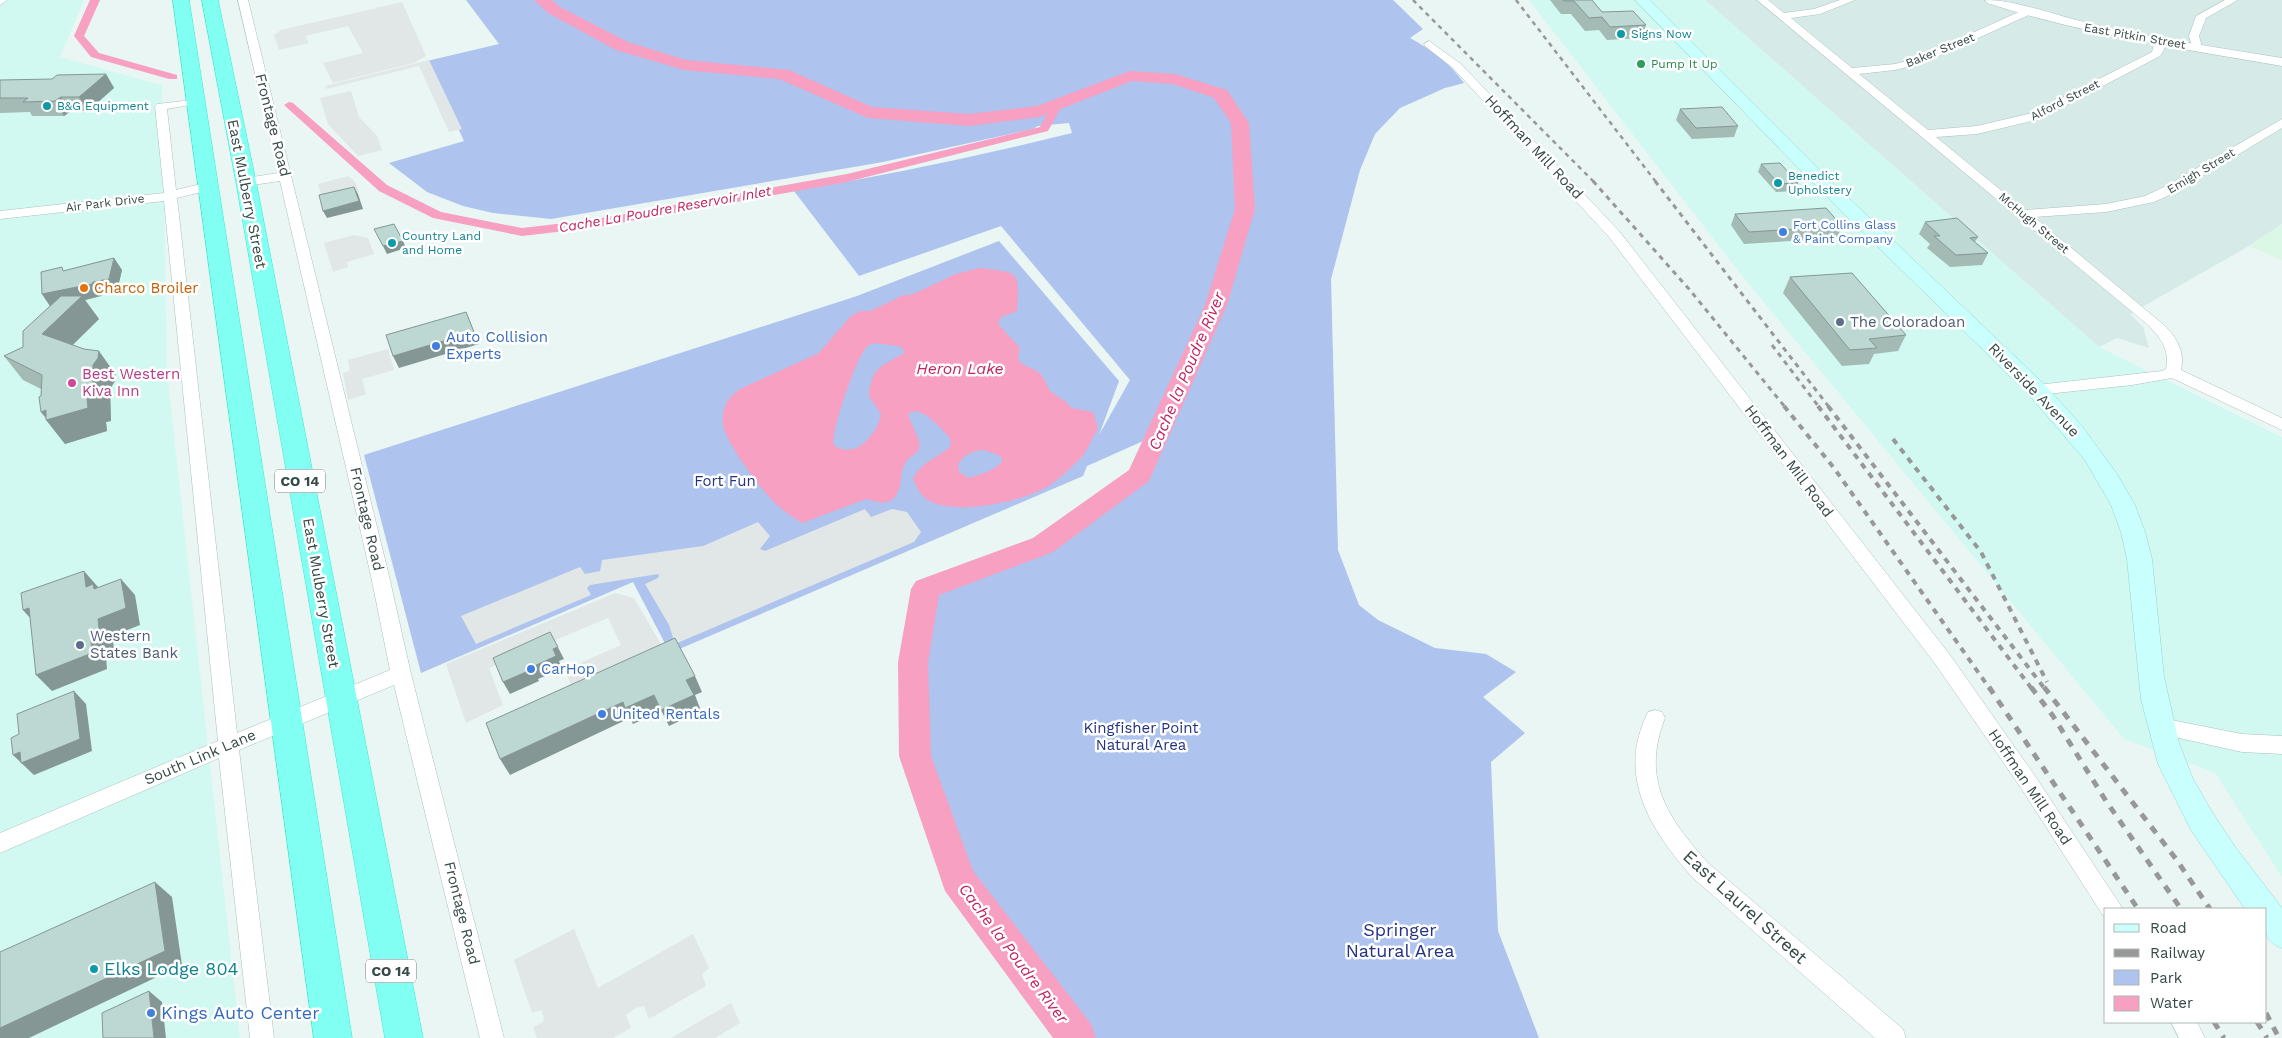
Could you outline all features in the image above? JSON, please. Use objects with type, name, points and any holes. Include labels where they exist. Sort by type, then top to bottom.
[{"type":"highway","name":"CO 14","points":[[181,0],[333,1038]]},
{"type":"highway","name":"East Mulberry Street","points":[[210,0],[215,36],[246,182],[404,1038]]},
{"type":"highway","points":[[209,186],[224,166],[225,160],[214,84],[215,36]]},
{"type":"highway","points":[[209,186],[216,185],[226,189],[238,226],[260,262]]},
{"type":"main road","name":"Riverside Avenue","points":[[1642,0],[1824,184],[2037,390],[2090,450],[2117,495],[2135,542],[2142,573],[2141,587],[2154,696],[2172,763],[2187,795],[2207,829],[2263,908]]},
{"type":"main road","name":"Riverside Avenue","points":[[2267,914],[2282,933]]},
{"type":"street","name":"Frontage Road","points":[[243,0],[380,576],[401,674],[492,1038]]},
{"type":"street","name":"McHugh Street","points":[[1762,0],[2024,214],[2163,332],[2176,351],[2173,372]]},
{"type":"street","points":[[1783,16],[1816,12],[1850,0]]},
{"type":"street","name":"East Pitkin Street","points":[[1991,0],[2084,28],[2282,62]]},
{"type":"street","points":[[2197,47],[2194,36],[2201,16],[2233,0]]},
{"type":"street","name":"Baker Street","points":[[1850,72],[1896,67],[1919,61],[2027,12]]},
{"type":"street","name":"Alford Street","points":[[1926,134],[2000,126],[2036,116],[2156,54],[2159,50],[2159,41]]},
{"type":"street","name":"Hoffman Mill Road","points":[[1429,44],[1457,66],[1614,234],[1943,660],[2028,782],[2111,908]]},
{"type":"street","points":[[196,101],[161,106],[262,1038]]},
{"type":"street","name":"Emigh Street","points":[[2024,214],[2106,208],[2149,199],[2172,189],[2282,123]]},
{"type":"street","points":[[246,182],[285,176]]},
{"type":"street","name":"Air Park Drive","points":[[0,215],[170,196],[209,186]]},
{"type":"street","points":[[2037,390],[2132,380],[2173,372],[2282,425]]},
{"type":"street","name":"South Link Lane","points":[[0,842],[401,674]]},
{"type":"street","name":"East Laurel Street","points":[[1655,718],[1646,742],[1644,762],[1648,789],[1663,824],[1680,848],[1700,870],[1894,1038]]},
{"type":"street","points":[[2161,726],[2242,743],[2282,745]]},
{"type":"street","points":[[2184,1023],[2193,1038]]},
{"type":"shaded area","points":[[0,0],[84,0],[60,57],[162,85],[167,372],[240,1038],[0,1038]]},
{"type":"shaded area","points":[[1529,0],[1705,0],[2099,347],[2282,437],[2282,877],[2215,773],[2124,739],[1743,277]]},
{"type":"shaded area","points":[[1705,0],[2282,0],[2282,224],[2249,246],[2130,314],[2143,327],[2149,348],[2117,338],[2099,347]]},
{"type":"shaded area","points":[[402,2],[426,56],[413,63],[333,83],[323,63],[363,53],[348,26],[305,36],[309,43],[279,50],[274,35],[281,30]]},
{"type":"shaded area","points":[[429,60],[462,129],[449,132],[419,66],[326,89],[325,86]]},
{"type":"shaded area","points":[[351,91],[359,117],[377,136],[382,150],[358,156],[328,124],[320,98]]},
{"type":"shaded area","points":[[349,176],[355,182],[359,192],[323,201],[318,184]]},
{"type":"shaded area","points":[[2282,224],[2282,260],[2249,246]]},
{"type":"shaded area","points":[[354,235],[368,238],[374,254],[347,262],[348,267],[333,272],[324,243]]},
{"type":"shaded area","points":[[388,349],[394,370],[362,379],[366,394],[348,400],[343,373],[350,371],[348,360]]},
{"type":"shaded area","points":[[865,509],[871,517],[892,509],[907,512],[921,532],[914,542],[675,644],[669,625],[645,584],[658,578],[658,574],[590,585],[587,588],[591,595],[476,644],[461,616],[580,567],[585,574],[600,571],[602,560],[703,546],[758,522],[770,536],[760,549],[765,551]]},
{"type":"shaded area","points":[[615,593],[634,598],[665,651],[575,693],[564,670],[621,645],[608,618],[489,668],[503,705],[466,723],[446,664]]},
{"type":"shaded area","points":[[574,929],[598,988],[693,934],[709,968],[702,974],[706,986],[649,1019],[644,1006],[636,1008],[626,1015],[631,1028],[613,1038],[537,1038],[533,1027],[543,1022],[544,1018],[541,1010],[532,1013],[514,960]]},
{"type":"shaded area","points":[[731,1003],[740,1023],[715,1038],[671,1038]]},
{"type":"green space","name":"Kingfisher Point Natural Area","points":[[466,0],[1393,0],[1423,29],[1410,38],[1440,57],[1464,83],[1445,88],[1400,108],[1375,134],[1360,170],[1331,279],[1338,550],[1359,605],[1378,620],[1435,648],[1486,654],[1516,672],[1483,697],[1525,733],[1491,762],[1498,931],[1539,1038],[1077,1038],[958,880],[915,756],[913,662],[926,589],[1043,545],[1140,476],[1159,434],[1087,466],[1083,476],[670,653],[633,582],[421,673],[364,455],[857,296],[999,241],[1119,381],[1099,435],[1130,380],[1001,226],[859,276],[794,191],[933,165],[1072,133],[1069,123],[1038,126],[1033,129],[883,162],[551,219],[493,213],[463,206],[427,192],[389,163],[464,141],[427,61],[499,44]]},
{"type":"water","name":"Heron Lake","points":[[980,268],[1003,271],[1015,276],[1018,288],[1017,311],[1001,317],[998,324],[1020,348],[1018,356],[1020,363],[1037,371],[1043,377],[1050,391],[1066,402],[1071,408],[1093,412],[1098,428],[1086,451],[1056,481],[1042,490],[1027,496],[992,505],[973,507],[940,505],[925,498],[913,479],[920,468],[950,447],[951,440],[931,419],[924,414],[912,412],[908,415],[920,443],[918,451],[907,460],[902,470],[900,487],[895,497],[890,501],[882,503],[866,499],[802,523],[771,499],[736,452],[723,425],[724,409],[728,400],[740,389],[819,353],[850,317],[860,311],[870,311],[904,295],[911,295],[956,274]],"holes":[[[875,343],[898,346],[904,349],[903,354],[878,369],[872,379],[869,396],[881,414],[875,430],[864,443],[849,450],[842,449],[834,445],[840,412],[850,381],[861,356],[867,347]],[[984,450],[1001,456],[1002,462],[983,474],[969,478],[959,472],[958,464],[966,455]]]},
{"type":"building","points":[[1563,0],[1592,0],[1602,12],[1633,11],[1646,25],[1610,27],[1602,17],[1589,18],[1574,1]]},
{"type":"building","points":[[106,74],[79,97],[61,97],[55,101],[23,102],[28,98],[0,98],[0,80],[52,79],[57,75]]},
{"type":"building","points":[[1722,107],[1738,126],[1696,128],[1680,109]]},
{"type":"building","points":[[1780,163],[1798,183],[1779,184],[1761,164]]},
{"type":"building","points":[[354,187],[359,201],[323,211],[319,195]]},
{"type":"building","points":[[1826,208],[1842,226],[1749,232],[1735,214]]},
{"type":"building","points":[[1957,218],[1978,237],[1970,238],[1988,253],[1956,255],[1934,236],[1940,236],[1925,222]]},
{"type":"building","points":[[394,224],[403,241],[383,246],[374,229]]},
{"type":"building","points":[[114,258],[109,279],[42,294],[41,272],[62,267],[63,271]]},
{"type":"building","points":[[1852,273],[1906,335],[1869,339],[1877,348],[1850,350],[1790,277]]},
{"type":"building","points":[[61,296],[82,296],[42,334],[84,349],[99,351],[98,358],[93,365],[93,397],[87,399],[88,408],[46,420],[46,410],[41,412],[39,397],[41,396],[42,375],[4,356],[23,347],[23,331]]},
{"type":"building","points":[[466,312],[474,332],[393,356],[386,335]]},
{"type":"building","points":[[84,571],[86,587],[93,584],[94,589],[121,579],[126,608],[98,619],[100,637],[91,641],[92,653],[36,675],[29,608],[23,610],[21,593]]},
{"type":"building","points":[[550,632],[558,647],[553,649],[556,656],[532,667],[533,669],[503,682],[493,658]]},
{"type":"building","points":[[675,638],[695,676],[686,680],[694,695],[661,710],[654,695],[625,708],[623,702],[500,759],[486,723]]},
{"type":"building","points":[[74,691],[80,739],[21,763],[20,752],[13,755],[11,738],[19,734],[17,714]]},
{"type":"building","name":"Elks Lodge 804","points":[[155,882],[165,951],[0,1028],[0,952]]},
{"type":"building","points":[[149,991],[154,1038],[103,1038],[102,1013]]},
{"type":"waterway","name":"Cache La Poudre Reservoir Inlet","points":[[95,0],[79,36],[95,55],[173,77]]},
{"type":"waterway","name":"Cache la Poudre River","points":[[542,0],[554,10],[622,46],[684,65],[783,74],[868,112],[969,120],[1040,111],[1130,76],[1175,79],[1221,94],[1240,123],[1245,209],[1216,305],[1140,475],[1043,545],[926,589],[913,662],[915,756],[958,880],[1077,1038]]},
{"type":"waterway","name":"Cache La Poudre Reservoir Inlet","points":[[289,105],[383,188],[437,215],[522,232],[591,224],[847,178],[1044,129],[1058,104]]},
{"type":"railway","points":[[1413,0],[1594,182]]},
{"type":"railway","points":[[1516,0],[1656,182]]},
{"type":"railway","points":[[1593,181],[1689,289],[1785,407]]},
{"type":"railway","points":[[1655,181],[1829,407]]},
{"type":"railway","points":[[1772,345],[1819,407]]},
{"type":"railway","points":[[1784,406],[1834,468],[1990,689]]},
{"type":"railway","points":[[1818,406],[2032,689]]},
{"type":"railway","points":[[1828,406],[2045,689]]},
{"type":"railway","points":[[1893,439],[1981,552],[2047,682]]},
{"type":"railway","points":[[1989,687],[2137,908]]},
{"type":"railway","points":[[2031,687],[2053,716],[2106,801],[2180,908]]},
{"type":"railway","points":[[2044,687],[2176,859],[2209,908]]},
{"type":"railway","points":[[2267,1015],[2279,1038]]},
{"type":"railway","points":[[2215,1023],[2224,1038]]},
{"type":"railway","points":[[2258,1023],[2267,1038]]},
{"type":"place","name":"Signs Now","points":[[1621,34]]},
{"type":"place","name":"Pump It Up","points":[[1641,64]]},
{"type":"place","name":"B&G Equipment","points":[[47,106]]},
{"type":"place","name":"Benedict Upholstery","points":[[1778,183]]},
{"type":"place","name":"Fort Collins Glass & Paint Company","points":[[1783,232]]},
{"type":"place","name":"Country Land and Home","points":[[392,243]]},
{"type":"place","name":"Charco Broiler","points":[[84,288]]},
{"type":"place","name":"The Coloradoan","points":[[1840,322]]},
{"type":"place","name":"Auto Collision Experts","points":[[436,346]]},
{"type":"place","name":"Best Western Kiva Inn","points":[[72,383]]},
{"type":"place","name":"Western States Bank","points":[[80,645]]},
{"type":"place","name":"CarHop","points":[[531,669]]},
{"type":"place","name":"United Rentals","points":[[602,714]]},
{"type":"place","name":"Elks Lodge 804","points":[[94,969]]},
{"type":"place","name":"Kings Auto Center","points":[[151,1013]]},
{"type":"park label","name":"Fort Fun","points":[[725,481]]},
{"type":"park label","name":"Springer Natural Area","points":[[1400,940]]}]
